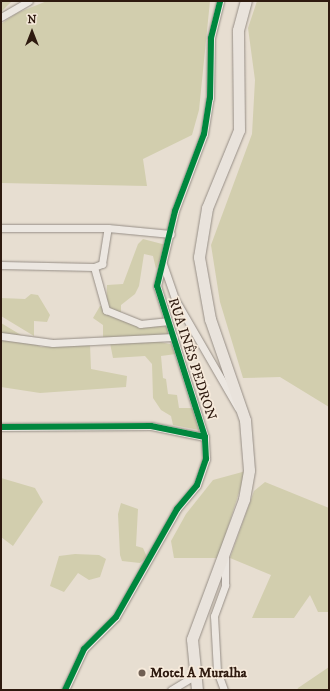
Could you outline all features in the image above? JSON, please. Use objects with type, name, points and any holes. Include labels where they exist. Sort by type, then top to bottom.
[{"type":"main road","points":[[197,690],[193,677],[192,639],[244,499],[249,470],[243,415],[210,319],[199,257],[207,208],[239,130],[238,30],[246,1]]},
{"type":"street","points":[[1,17],[29,1]]},
{"type":"street","name":"RUA INÊS PEDRON","points":[[65,690],[84,650],[116,617],[177,509],[197,485],[206,460],[205,437],[157,286],[171,234],[175,211],[204,134],[210,98],[212,38],[220,1]]},
{"type":"street","points":[[1,228],[108,228],[171,234]]},
{"type":"street","points":[[1,265],[94,267],[102,264],[108,228]]},
{"type":"street","name":"RUA INÊS PEDRON","points":[[163,264],[175,299],[243,415]]},
{"type":"street","points":[[94,267],[106,310],[140,324],[167,321]]},
{"type":"street","points":[[1,336],[53,343],[174,337]]},
{"type":"street","points":[[1,427],[151,426],[205,437]]},
{"type":"street","points":[[224,690],[217,671],[214,616],[227,574],[225,551]]},
{"type":"street","points":[[171,690],[193,677]]},
{"type":"shaded area","points":[[1,1],[12,1],[1,12]]},
{"type":"shaded area","points":[[47,1],[210,1],[199,110],[192,135],[143,159],[147,186],[1,183],[1,24],[17,13]]},
{"type":"shaded area","points":[[257,1],[329,1],[329,407],[280,377],[243,378],[220,302],[211,245],[252,134],[255,80],[248,28]]},
{"type":"shaded area","points":[[143,239],[166,245],[156,269],[153,256],[144,254],[139,286],[135,294],[121,305],[121,318],[167,324],[171,334],[103,340],[103,325],[93,318],[100,306],[106,307],[107,285],[123,284],[138,244]]},
{"type":"shaded area","points":[[31,294],[38,295],[50,315],[47,322],[34,321],[34,336],[1,316],[1,298],[25,299]]},
{"type":"shaded area","points":[[1,323],[41,347],[90,344],[91,369],[127,376],[126,387],[40,393],[1,387]]},
{"type":"shaded area","points":[[151,340],[174,345],[176,354],[161,356],[163,378],[166,379],[168,394],[177,395],[179,408],[193,408],[199,430],[173,425],[171,416],[161,410],[153,398],[152,364],[145,356],[113,358],[110,343]]},
{"type":"shaded area","points":[[246,471],[218,558],[174,558],[171,541],[186,514],[213,480]]},
{"type":"shaded area","points":[[1,478],[35,488],[43,502],[13,546],[1,537]]},
{"type":"shaded area","points":[[265,482],[329,508],[329,612],[318,612],[310,595],[294,618],[252,618],[271,575],[230,558],[254,491]]},
{"type":"shaded area","points":[[121,503],[138,509],[136,546],[143,548],[147,557],[140,563],[122,561],[120,555],[118,514]]},
{"type":"shaded area","points":[[75,554],[99,555],[106,559],[100,577],[89,580],[78,573],[64,592],[50,586],[59,556]]},
{"type":"shaded area","points":[[329,667],[329,690],[297,690],[298,688]]},
{"type":"cycle path","points":[[65,690],[84,649],[116,617],[177,509],[197,485],[206,459],[205,437],[157,286],[175,211],[204,134],[210,98],[211,38],[220,1]]},
{"type":"cycle path","points":[[1,427],[151,426],[205,437]]},
{"type":"place","name":"Motel A Muralha","points":[[142,673]]}]
